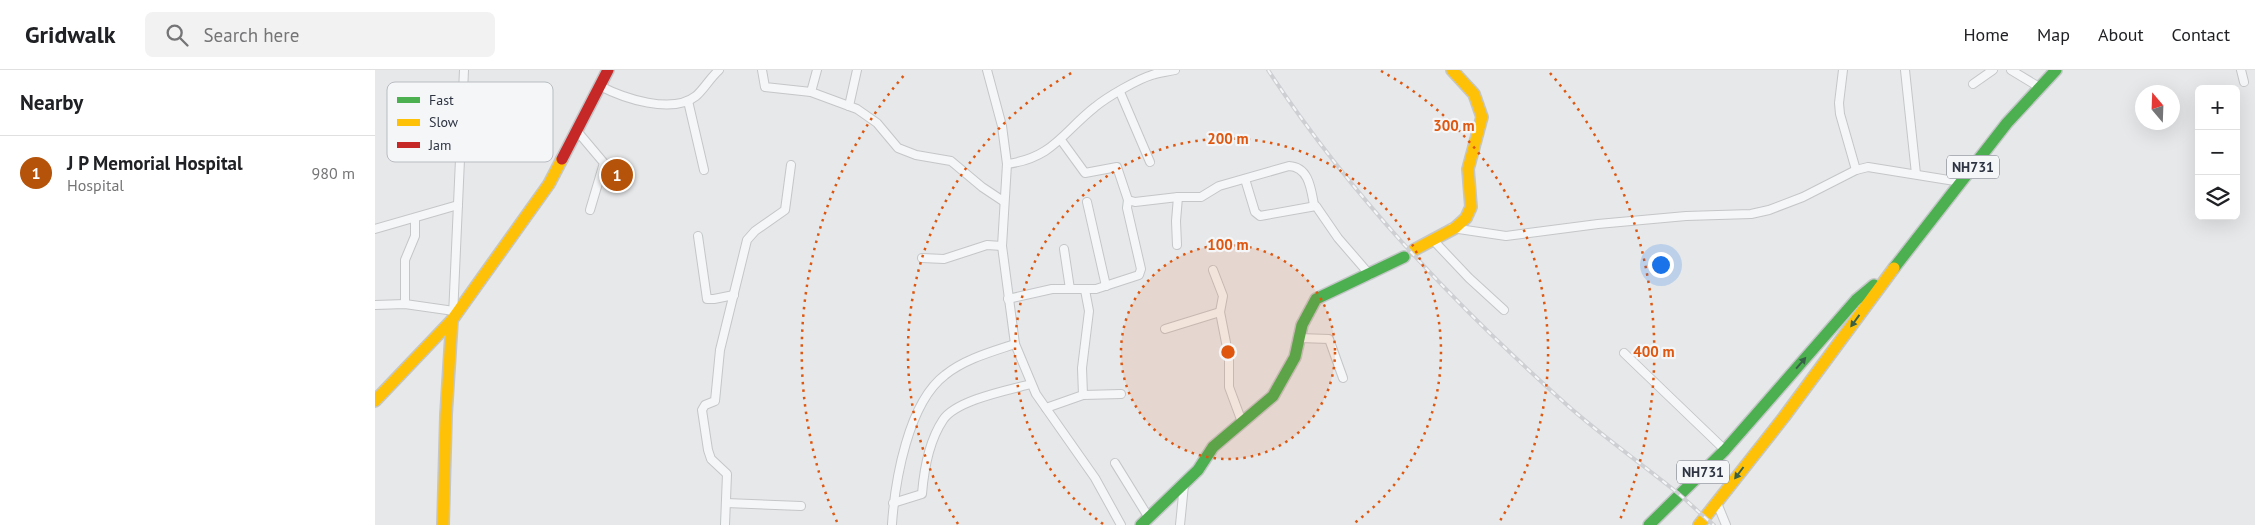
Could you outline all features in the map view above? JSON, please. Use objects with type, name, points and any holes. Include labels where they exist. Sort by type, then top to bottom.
[{"type":"main road","points":[[375,401],[453,316],[549,184],[608,70]]},
{"type":"main road","points":[[1414,250],[1452,228],[1466,218],[1470,211],[1471,200],[1467,170],[1482,120],[1477,101],[1459,76],[1452,70]]},
{"type":"main road","name":"NH731","points":[[1699,525],[1784,417],[1894,268],[2007,123],[2056,70]]},
{"type":"main road","points":[[1145,521],[1184,485],[1202,463],[1207,453],[1252,412],[1273,396],[1295,357],[1307,313],[1316,300],[1404,257]]},
{"type":"main road","name":"NH731","points":[[1649,525],[1725,450],[1856,300],[1894,268]]},
{"type":"main road","points":[[443,525],[446,415],[453,316]]},
{"type":"street","points":[[600,86],[635,101],[665,104],[688,101],[696,96],[719,70]]},
{"type":"street","points":[[762,70],[765,87],[811,92],[849,106],[871,117],[898,148],[915,155],[951,161],[982,187],[1003,201]]},
{"type":"street","points":[[811,92],[817,70]]},
{"type":"street","points":[[849,106],[857,70]]},
{"type":"street","points":[[987,70],[1002,126],[1007,164],[1003,201],[1002,246],[1015,344],[1031,384],[1095,478],[1121,525]]},
{"type":"street","points":[[1007,164],[1031,159],[1061,140],[1093,108],[1120,92],[1151,75],[1175,70]]},
{"type":"street","points":[[1843,70],[1839,103],[1840,114],[1856,170]]},
{"type":"street","points":[[1905,70],[1916,174]]},
{"type":"street","points":[[1973,84],[1993,70]]},
{"type":"street","points":[[2011,70],[2039,87]]},
{"type":"street","points":[[2241,70],[2243,82]]},
{"type":"street","points":[[1120,92],[1150,162]]},
{"type":"street","points":[[688,101],[704,170]]},
{"type":"street","points":[[577,131],[603,163],[590,210]]},
{"type":"street","points":[[1008,300],[1053,289],[1085,290],[1106,286],[1135,277],[1141,272],[1127,208],[1128,200],[1117,167],[1085,173],[1061,140]]},
{"type":"street","points":[[375,305],[405,304],[453,316],[460,162]]},
{"type":"street","points":[[722,523],[726,503],[727,474],[711,460],[702,410],[705,405],[714,403],[719,359],[749,236],[783,212],[791,165]]},
{"type":"street","points":[[1128,200],[1135,202],[1206,196],[1219,186],[1289,166],[1296,167],[1310,182],[1313,205]]},
{"type":"street","points":[[1452,228],[1506,236],[1598,224],[1686,216],[1751,214],[1769,210],[1803,197],[1856,170],[1875,167],[1961,182]]},
{"type":"street","points":[[1245,180],[1255,212],[1260,216],[1313,205],[1319,209],[1338,238],[1370,275]]},
{"type":"street","points":[[1177,245],[1175,221],[1178,197]]},
{"type":"street","points":[[1087,202],[1106,286]]},
{"type":"street","points":[[375,229],[458,205]]},
{"type":"street","points":[[405,304],[405,260],[415,236],[415,218]]},
{"type":"street","points":[[699,236],[707,298],[714,299],[734,295]]},
{"type":"street","points":[[1433,240],[1469,278],[1505,310]]},
{"type":"street","points":[[922,258],[944,259],[987,245],[1002,246]]},
{"type":"street","points":[[1064,249],[1070,289]]},
{"type":"street","points":[[1213,270],[1223,296],[1220,312],[1229,358],[1229,387],[1242,422]]},
{"type":"street","points":[[1083,395],[1082,368],[1089,311],[1085,290]]},
{"type":"street","points":[[1165,329],[1220,312]]},
{"type":"street","points":[[1299,338],[1329,339],[1343,378]]},
{"type":"street","points":[[892,524],[893,503],[906,444],[914,419],[935,384],[953,369],[976,357],[1015,344]]},
{"type":"street","points":[[1624,353],[1725,450]]},
{"type":"street","points":[[893,503],[922,494],[930,448],[943,419],[950,413],[974,401],[1031,384]]},
{"type":"street","points":[[1046,408],[1083,395],[1121,394]]},
{"type":"street","points":[[1115,464],[1145,521]]},
{"type":"street","points":[[1180,525],[1184,485]]},
{"type":"street","points":[[726,503],[801,506]]},
{"type":"street","points":[[1717,503],[1726,525]]},
{"type":"railway","points":[[1268,70],[1334,161],[1370,205],[1445,288],[1525,367],[1567,405],[1679,494],[1714,525]]},
{"type":"traffic: fast","points":[[1894,268],[2007,123],[2056,70]]},
{"type":"traffic: fast","points":[[1141,525],[1198,470],[1213,447],[1273,396],[1295,357],[1302,325],[1316,299],[1404,257]]},
{"type":"traffic: fast","points":[[1649,525],[1725,450],[1856,300],[1874,285]]},
{"type":"traffic: slow","points":[[1414,250],[1455,228],[1466,218],[1471,207],[1468,169],[1482,117],[1474,94],[1452,70]]},
{"type":"traffic: slow","points":[[375,401],[452,320],[549,184],[562,159]]},
{"type":"traffic: slow","points":[[1699,525],[1784,417],[1894,268]]},
{"type":"traffic: slow","points":[[443,525],[446,415],[452,320]]},
{"type":"traffic: jam","points":[[562,159],[608,70]]},
{"type":"place","name":"J P Memorial Hospital","points":[[617,175]]}]
